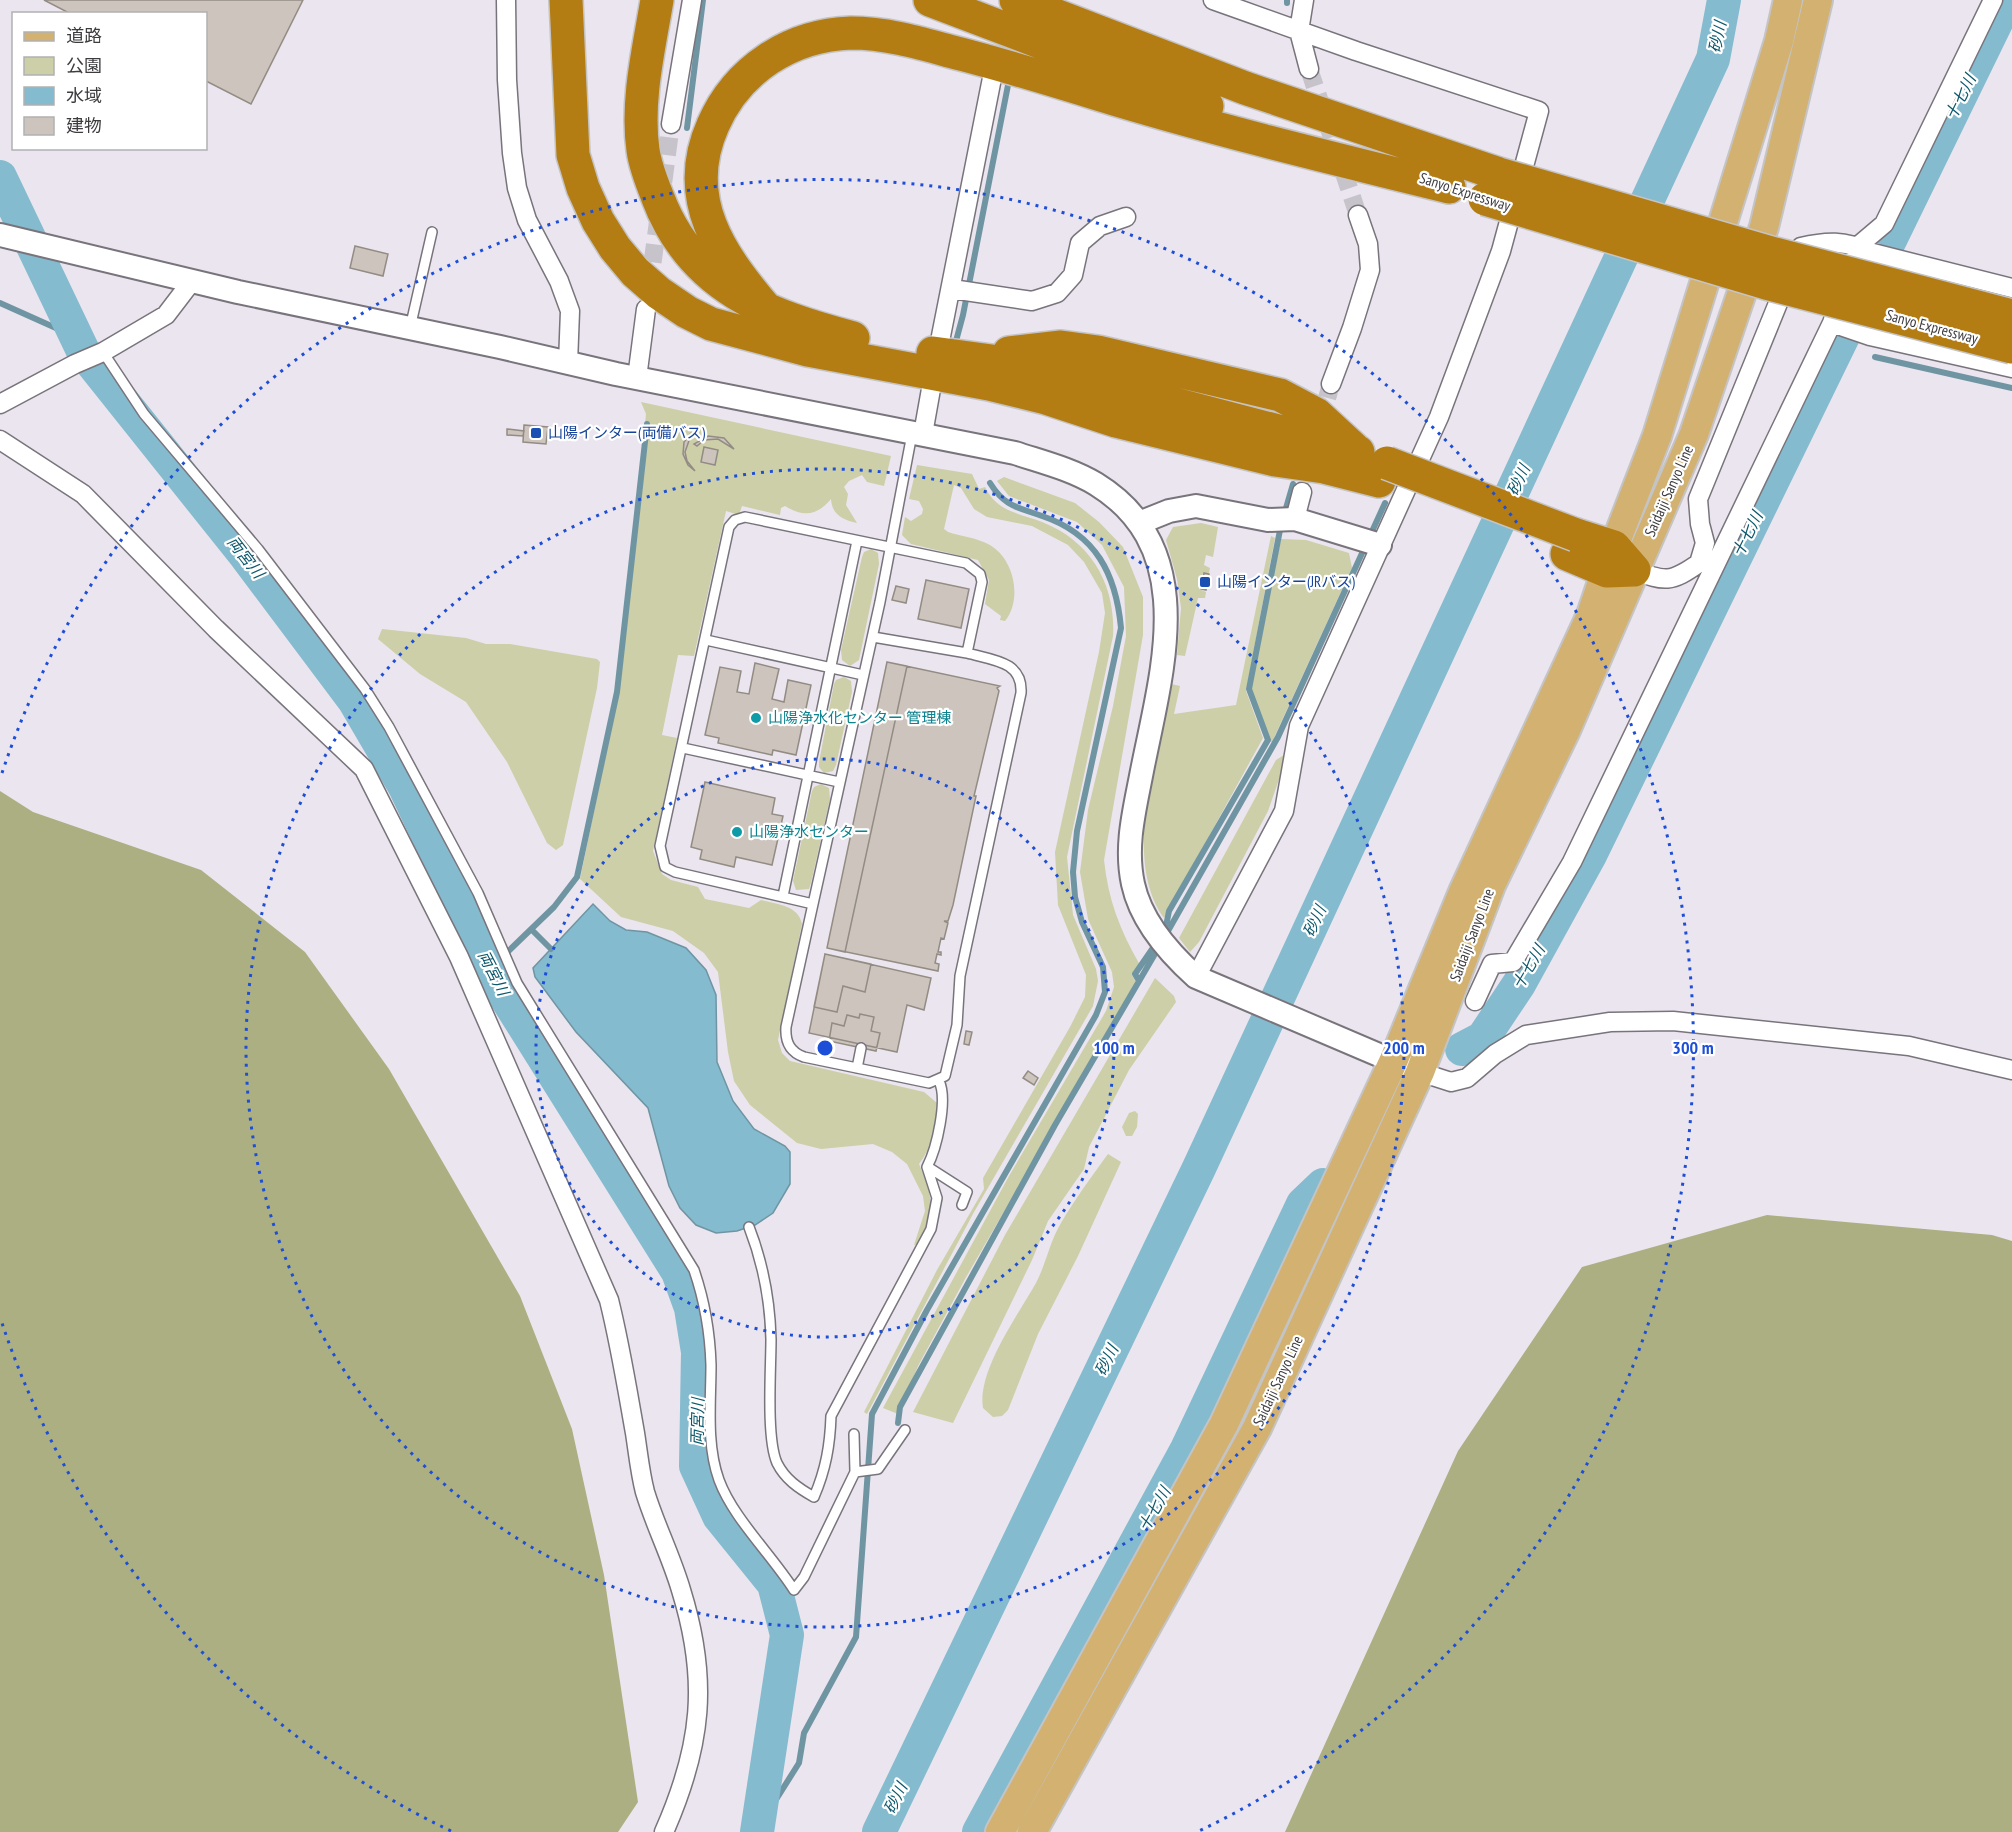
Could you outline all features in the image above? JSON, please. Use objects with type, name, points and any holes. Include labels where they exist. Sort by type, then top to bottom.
[{"type":"highway","points":[[566,0],[573,155],[583,188],[598,221],[635,272],[659,293],[711,324],[757,321],[812,327],[909,351],[972,357],[1034,367],[1374,465],[1618,563]]},
{"type":"highway","points":[[638,0],[624,90],[623,125],[633,191],[644,220],[679,275],[808,350],[989,384],[1048,388],[1267,444],[1374,465]]},
{"type":"highway","points":[[657,0],[643,83],[643,150],[651,182],[665,218],[682,247],[702,270],[731,291],[757,321]]},
{"type":"highway","name":"Sanyo Expressway","points":[[930,0],[1234,116],[1449,187],[1492,186],[1775,254],[2012,316]]},
{"type":"highway","name":"Sanyo Expressway","points":[[1016,0],[1492,186],[1766,283],[2012,347]]},
{"type":"highway","points":[[757,321],[706,221],[702,190],[703,161],[709,134],[719,109],[735,86],[758,65],[784,48],[816,39],[850,33],[901,38],[1216,129],[1449,187]]},
{"type":"highway","points":[[972,357],[1021,352],[1233,402],[1297,420],[1374,465]]},
{"type":"main road","name":"Saidaiji Sanyo Line","points":[[1032,1832],[1257,1428],[1420,1072],[1491,885],[1566,730],[1779,41],[1788,0]]},
{"type":"main road","name":"Saidaiji Sanyo Line","points":[[1000,1832],[1224,1424],[1393,1062],[1463,892],[1586,625],[1618,563],[1694,434],[1764,227],[1818,0]]},
{"type":"street","points":[[506,0],[508,90],[517,188],[527,220],[559,281],[570,312],[568,363]]},
{"type":"street","points":[[671,124],[692,0]]},
{"type":"street","points":[[1205,981],[1284,811],[1299,726],[1439,417],[1497,262],[1539,111],[1213,0]]},
{"type":"street","points":[[1304,0],[1299,31],[1309,69]]},
{"type":"street","points":[[1475,1001],[1492,964],[1513,962],[1572,862],[1832,323],[1864,249],[1884,224],[1993,0]]},
{"type":"street","points":[[941,336],[993,73]]},
{"type":"street","points":[[1331,384],[1370,270],[1368,244],[1358,215]]},
{"type":"street","points":[[952,289],[1032,301],[1057,293],[1073,275],[1080,243],[1100,226],[1126,218]]},
{"type":"street","points":[[10,237],[192,281],[637,378],[1015,453],[1075,473],[1108,492],[1139,523],[1154,549],[1167,598],[1167,628],[1128,853],[1133,885],[1145,916],[1177,959],[1205,981],[1393,1062],[1451,1082],[1467,1078],[1496,1054],[1526,1035],[1610,1022],[1673,1022],[1909,1046],[2012,1070]]},
{"type":"street","points":[[1618,563],[1661,580],[1683,574],[1700,563],[1705,543],[1698,499],[1801,247],[1826,241],[2012,288]]},
{"type":"street","points":[[0,405],[75,364],[103,352],[166,315],[192,281]]},
{"type":"street","points":[[637,378],[646,309]]},
{"type":"street","points":[[1832,323],[1870,336],[2012,368]]},
{"type":"street","points":[[918,433],[931,389]]},
{"type":"street","points":[[0,440],[84,494],[216,629],[364,769],[459,957],[609,1300],[618,1334],[645,1490],[681,1589],[696,1647],[700,1684],[692,1750],[684,1788],[664,1832]]},
{"type":"street","points":[[1295,519],[1302,492]]},
{"type":"street","points":[[1139,523],[1169,512],[1196,506],[1268,520],[1284,517],[1295,519],[1380,545]]},
{"type":"lane","points":[[411,328],[432,232]]},
{"type":"lane","points":[[103,352],[144,414],[258,549],[365,689],[389,728],[478,893],[518,983],[694,1270],[706,1304],[711,1452],[718,1480],[727,1498],[776,1561],[794,1590],[804,1577],[855,1472],[854,1434]]},
{"type":"lane","points":[[873,637],[1006,663],[1016,671],[1022,681],[960,976],[957,1025],[945,1076],[939,1081],[929,1083],[796,1054],[785,1038],[839,782],[873,637],[889,547],[918,433]]},
{"type":"lane","points":[[813,904],[675,872],[665,867],[660,846],[729,527],[735,520],[745,517],[966,563],[980,574],[982,582],[967,654]]},
{"type":"lane","points":[[783,896],[857,541]]},
{"type":"lane","points":[[706,640],[863,675]]},
{"type":"lane","points":[[683,748],[839,782]]},
{"type":"lane","points":[[857,1068],[861,1048]]},
{"type":"lane","points":[[749,1227],[758,1251],[765,1283],[771,1337],[772,1432],[777,1462],[793,1485],[813,1497],[825,1472],[830,1443],[831,1416],[835,1406],[931,1229],[937,1198],[927,1167],[933,1155],[944,1092],[939,1081]]},
{"type":"lane","points":[[927,1167],[967,1192],[962,1205]]},
{"type":"lane","points":[[855,1472],[878,1469],[904,1430]]},
{"type":"green space","points":[[641,402],[891,456],[884,486],[867,482],[862,475],[849,481],[844,487],[848,494],[846,505],[857,523],[839,516],[831,499],[820,509],[810,513],[798,512],[785,506],[781,508],[780,515],[742,506],[739,515],[726,511],[694,656],[678,655],[662,735],[677,738],[653,851],[662,874],[671,880],[698,887],[705,899],[749,908],[761,900],[792,909],[800,918],[802,924],[778,1040],[782,1053],[790,1061],[924,1092],[937,1103],[933,1135],[924,1158],[919,1164],[928,1186],[931,1204],[928,1222],[919,1244],[914,1245],[925,1211],[923,1196],[907,1164],[892,1152],[873,1144],[821,1149],[797,1143],[750,1105],[734,1081],[718,972],[704,953],[673,931],[621,917],[580,879],[619,691],[646,414]]},
{"type":"green space","points":[[917,465],[972,474],[979,489],[985,487],[1002,507],[1059,530],[1074,541],[1087,553],[1105,583],[1113,617],[1113,636],[1067,857],[1073,915],[1096,969],[1098,981],[1093,1006],[974,1212],[867,1414],[864,1412],[937,1270],[984,1189],[983,1178],[1085,997],[1086,975],[1058,905],[1055,852],[1099,652],[1105,613],[1102,593],[1084,562],[1068,545],[1032,526],[987,517],[974,509],[961,488],[954,485],[944,529],[988,544],[997,550],[1010,568],[1014,602],[1005,621],[1000,620],[1001,616],[985,604],[989,580],[978,560],[911,544],[902,535],[905,517],[911,521],[922,514],[923,509],[919,501],[909,499]]},
{"type":"green space","points":[[1004,477],[1075,503],[1099,522],[1123,547],[1143,597],[1143,635],[1104,860],[1108,888],[1116,914],[1126,940],[1140,965],[1132,975],[1136,983],[965,1279],[918,1366],[898,1414],[883,1408],[1009,1176],[1106,1011],[1114,987],[1112,972],[1088,919],[1080,872],[1088,810],[1113,706],[1126,636],[1124,587],[1102,545],[1077,522],[1009,496],[997,481]]},
{"type":"green space","points":[[1201,523],[1218,527],[1213,557],[1206,555],[1204,565],[1210,568],[1209,573],[1203,573],[1199,589],[1206,592],[1205,598],[1198,598],[1185,656],[1177,655],[1181,608],[1177,579],[1166,540],[1173,527]]},
{"type":"green space","points":[[1271,536],[1275,538],[1246,691],[1263,738],[1164,918],[1151,894],[1145,866],[1144,835],[1146,804],[1171,684],[1180,686],[1174,714],[1236,705]]},
{"type":"green space","points":[[1281,539],[1306,540],[1349,553],[1352,568],[1272,742],[1268,741],[1250,687]]},
{"type":"green space","points":[[871,549],[878,553],[879,564],[859,660],[850,666],[842,660],[841,650],[862,557],[864,552]]},
{"type":"green space","points":[[382,629],[466,638],[486,644],[510,644],[597,659],[600,662],[597,688],[563,845],[556,850],[547,843],[507,762],[466,702],[420,674],[378,639]]},
{"type":"green space","points":[[844,677],[851,681],[852,692],[836,765],[833,771],[824,773],[819,767],[819,762],[834,684],[836,680]]},
{"type":"green space","points":[[1284,755],[1286,759],[1268,811],[1199,942],[1190,952],[1179,938],[1276,760]]},
{"type":"green space","points":[[821,784],[829,788],[830,799],[811,883],[809,889],[796,890],[793,881],[812,791],[814,787]]},
{"type":"green space","points":[[0,791],[33,812],[201,870],[305,952],[389,1069],[520,1296],[572,1429],[604,1575],[638,1802],[618,1832],[0,1832]]},
{"type":"green space","points":[[1155,978],[1174,996],[1176,1002],[1129,1070],[1089,1147],[1084,1169],[1048,1221],[1032,1260],[953,1423],[913,1412],[1005,1235]]},
{"type":"green space","points":[[1135,1111],[1138,1114],[1137,1127],[1132,1136],[1126,1136],[1122,1127],[1129,1113]]},
{"type":"green space","points":[[1108,1154],[1121,1162],[1078,1256],[1038,1334],[1008,1410],[1002,1416],[993,1417],[983,1408],[986,1377],[992,1361],[1036,1283],[1061,1223]]},
{"type":"green space","points":[[1767,1215],[1992,1235],[2012,1241],[2012,1832],[1285,1832],[1458,1451],[1582,1267]]},
{"type":"water","points":[[593,904],[610,921],[626,930],[647,932],[686,948],[706,970],[716,995],[717,1062],[733,1101],[754,1129],[785,1146],[790,1152],[790,1184],[773,1213],[755,1225],[737,1231],[716,1233],[696,1225],[680,1208],[669,1186],[648,1108],[576,1032],[535,977],[533,968]]},
{"type":"building","points":[[44,0],[303,0],[251,104],[207,82],[207,12],[67,12]]},
{"type":"building","points":[[355,246],[388,254],[383,276],[350,268]]},
{"type":"building","name":"山陽インター(両備バス)","points":[[524,425],[548,427],[546,444],[523,442]]},
{"type":"building","points":[[507,429],[524,431],[523,436],[507,435]]},
{"type":"building","points":[[692,432],[685,452],[687,461],[695,471],[688,465],[683,454],[684,442]]},
{"type":"building","points":[[708,436],[724,438],[734,449],[718,439],[704,440],[697,446],[694,444]]},
{"type":"building","points":[[704,447],[718,450],[715,465],[701,462]]},
{"type":"building","name":"山陽インター(JRバス)","points":[[1204,573],[1209,574],[1206,590],[1201,589]]},
{"type":"building","points":[[926,580],[969,589],[961,628],[918,619]]},
{"type":"building","points":[[896,586],[909,589],[906,603],[892,600]]},
{"type":"building","points":[[887,662],[907,666],[845,952],[827,948]]},
{"type":"building","points":[[887,662],[1000,686],[997,688],[999,691],[974,796],[976,796],[953,905],[948,921],[944,921],[948,923],[944,939],[941,938],[938,952],[941,952],[941,955],[937,954],[935,963],[939,964],[938,971],[827,948]]},
{"type":"building","name":"山陽浄水化センター 管理棟","points":[[755,663],[779,669],[772,699],[784,702],[788,680],[811,685],[796,755],[773,750],[772,755],[718,743],[719,738],[705,735],[720,667],[741,671],[737,692],[749,694]]},
{"type":"building","name":"山陽浄水センター","points":[[705,782],[775,798],[772,814],[783,816],[772,865],[736,857],[734,867],[700,859],[702,850],[691,847]]},
{"type":"building","points":[[825,954],[871,964],[865,992],[843,986],[837,1012],[814,1007]]},
{"type":"building","points":[[825,954],[931,978],[924,1010],[907,1005],[897,1052],[809,1033]]},
{"type":"building","points":[[860,1014],[874,1017],[871,1031],[880,1033],[876,1051],[829,1041],[832,1023],[844,1026],[847,1015],[859,1018]]},
{"type":"building","points":[[966,1031],[972,1032],[969,1045],[964,1044]]},
{"type":"building","points":[[1028,1071],[1038,1078],[1034,1085],[1023,1078]]},
{"type":"waterway","points":[[687,128],[703,0]]},
{"type":"waterway","name":"砂川","points":[[879,1832],[1199,1168],[1713,59],[1724,0]]},
{"type":"waterway","name":"十七川","points":[[1462,1049],[1483,1038],[1519,984],[1590,855],[2007,0]]},
{"type":"waterway","points":[[956,341],[1009,80]]},
{"type":"waterway","name":"両宮川","points":[[0,177],[84,353],[246,556],[354,700],[405,787],[502,991],[678,1272],[691,1308],[698,1352],[696,1466],[719,1516],[774,1584],[787,1635],[757,1832]]},
{"type":"waterway","points":[[0,303],[76,337]]},
{"type":"waterway","points":[[1875,357],[2012,388]]},
{"type":"waterway","points":[[491,968],[554,907],[577,877],[617,692],[647,424]]},
{"type":"waterway","points":[[760,1825],[799,1763],[804,1733],[856,1637],[872,1414],[927,1310],[1096,1015],[1105,992],[1103,967],[1082,922],[1075,897],[1073,872],[1077,831],[1121,628],[1114,590],[1100,558],[1089,545],[1061,524],[1006,502],[990,483]]},
{"type":"waterway","points":[[1284,515],[1293,484]]},
{"type":"waterway","points":[[1164,938],[1278,737],[1385,503]]},
{"type":"waterway","points":[[1165,931],[1169,911],[1268,740],[1249,689],[1281,525]]},
{"type":"waterway","points":[[532,930],[551,949]]},
{"type":"waterway","points":[[1139,981],[1135,974],[1157,942]]},
{"type":"waterway","points":[[898,1423],[900,1407],[1055,1125],[1159,947]]},
{"type":"waterway","name":"十七川","points":[[979,1832],[1187,1449],[1303,1204],[1323,1185]]},
{"type":"tunnel","points":[[1309,69],[1358,215]]},
{"type":"tunnel","points":[[649,289],[671,124]]},
{"type":"tunnel","points":[[1320,424],[1331,384]]},
{"type":"place","name":"山陽インター(両備バス)","points":[[536,433]]},
{"type":"place","name":"山陽インター(JRバス)","points":[[1205,582]]},
{"type":"place","name":"山陽浄水化センター 管理棟","points":[[756,718]]},
{"type":"place","name":"山陽浄水センター","points":[[737,832]]}]
